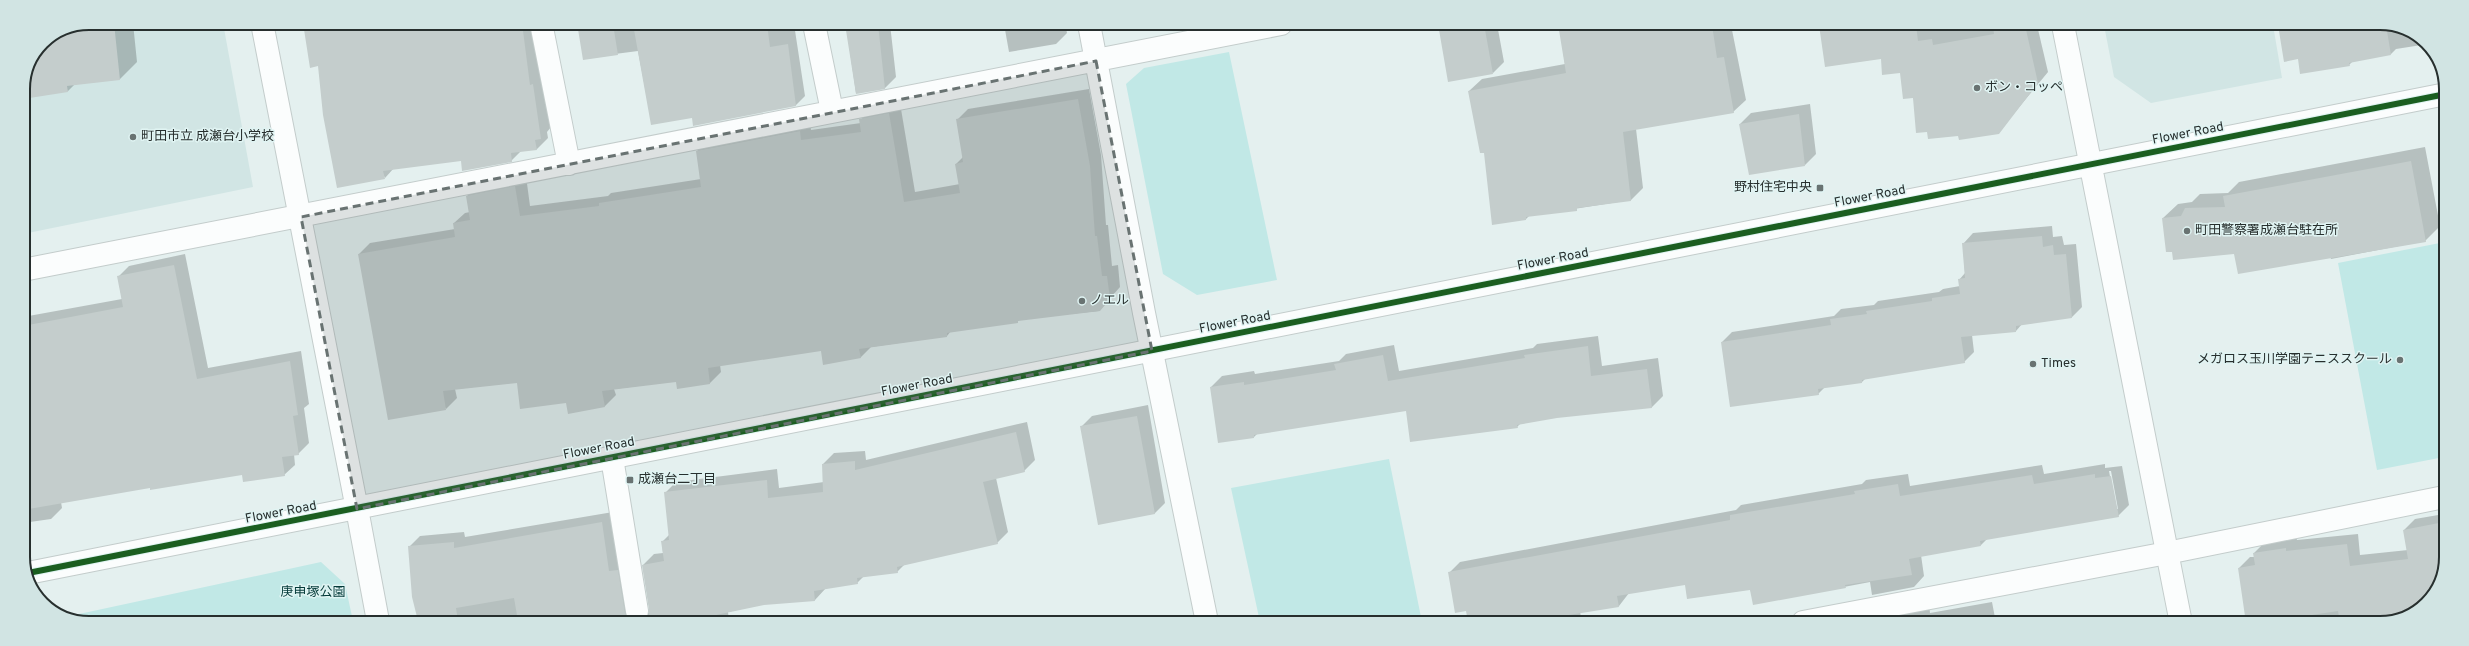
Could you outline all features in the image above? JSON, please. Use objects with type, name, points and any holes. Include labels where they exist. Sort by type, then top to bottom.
[{"type":"street","points":[[263,30],[301,216],[377,616]]},
{"type":"street","points":[[542,30],[569,164]]},
{"type":"street","points":[[815,30],[832,111]]},
{"type":"street","points":[[1090,30],[1152,351],[1206,616]]},
{"type":"street","points":[[30,269],[1250,30]]},
{"type":"street","points":[[2064,30],[2180,616]]},
{"type":"street","name":"Flower Road","points":[[32,572],[2439,95]]},
{"type":"street","points":[[612,458],[638,611]]},
{"type":"street","points":[[1835,616],[2167,553],[2439,498]]},
{"type":"highlighted area","points":[[1096,61],[1152,351],[357,509],[301,217]]},
{"type":"shaded area","name":"町田市立 成瀬台小学校","points":[[224,30],[253,187],[30,233],[30,89],[34,66],[47,47],[66,34],[77,31]]},
{"type":"shaded area","points":[[2105,30],[2274,30],[2282,78],[2151,103],[2114,77]]},
{"type":"green space","points":[[1229,52],[1277,280],[1197,295],[1163,274],[1126,84],[1144,68]]},
{"type":"green space","name":"メガロス玉川学園テニススクール","points":[[2439,243],[2439,458],[2377,470],[2338,263]]},
{"type":"green space","points":[[1389,459],[1421,616],[1259,616],[1231,488]]},
{"type":"green space","name":"庚申塚公園","points":[[321,562],[345,584],[352,616],[89,616],[76,615]]},
{"type":"building","points":[[89,30],[115,30],[120,80],[67,86],[68,92],[30,98],[31,77],[34,66],[40,56],[47,47],[66,34]]},
{"type":"building","points":[[304,30],[523,30],[530,85],[533,84],[541,139],[535,140],[537,150],[511,153],[512,162],[462,171],[461,161],[383,171],[385,179],[337,188],[323,115],[318,66],[310,68]]},
{"type":"building","points":[[578,30],[614,30],[618,55],[583,60]]},
{"type":"building","points":[[634,30],[768,30],[770,47],[788,44],[796,106],[693,126],[692,118],[651,125]]},
{"type":"building","points":[[846,30],[879,30],[885,89],[856,94]]},
{"type":"building","points":[[1439,30],[1485,30],[1493,74],[1448,82]]},
{"type":"building","points":[[1559,30],[1713,30],[1717,58],[1724,57],[1734,113],[1623,132],[1631,201],[1577,208],[1577,211],[1526,217],[1526,220],[1492,225],[1484,153],[1480,153],[1468,91],[1566,73]]},
{"type":"building","points":[[1820,30],[1917,30],[1918,41],[1932,39],[1933,45],[1994,34],[1994,30],[2026,30],[2038,83],[1999,134],[1959,140],[1958,136],[1928,139],[1927,132],[1916,133],[1913,98],[1903,99],[1900,73],[1882,75],[1881,59],[1825,67]]},
{"type":"building","points":[[2279,30],[2387,31],[2391,55],[2349,63],[2350,66],[2300,74],[2298,59],[2284,62]]},
{"type":"building","points":[[1078,99],[1090,166],[1095,236],[1097,236],[1102,276],[1107,276],[1110,299],[1100,311],[1018,321],[1018,323],[947,333],[947,337],[859,349],[861,358],[823,365],[821,351],[708,368],[710,384],[677,389],[676,382],[602,391],[605,407],[568,414],[566,403],[520,409],[517,383],[443,391],[446,410],[388,420],[358,254],[455,237],[453,223],[470,220],[466,196],[515,186],[520,216],[599,206],[599,203],[701,187],[696,151],[800,131],[801,140],[861,132],[859,119],[889,113],[904,202],[960,193],[955,164],[963,162],[956,119]]},
{"type":"building","points":[[1799,114],[1805,166],[1749,175],[1739,124]]},
{"type":"building","points":[[2411,161],[2426,242],[2238,274],[2234,254],[2173,260],[2172,252],[2166,252],[2162,218],[2181,216],[2185,208],[2225,207],[2223,196]]},
{"type":"building","points":[[2042,236],[2043,247],[2053,245],[2054,255],[2066,254],[2072,318],[2016,326],[2016,332],[1961,337],[1965,363],[1862,380],[1862,383],[1818,389],[1819,395],[1730,407],[1721,342],[1831,325],[1830,319],[1867,314],[1866,311],[1932,301],[1932,298],[1960,294],[1958,279],[1965,278],[1962,243]]},
{"type":"building","points":[[174,265],[197,379],[290,361],[298,415],[293,416],[299,455],[282,457],[285,476],[243,482],[242,475],[150,490],[150,488],[30,509],[30,325],[123,307],[117,276]]},
{"type":"building","points":[[1588,346],[1591,376],[1647,369],[1652,408],[1557,418],[1517,425],[1518,428],[1410,442],[1406,411],[1254,435],[1254,438],[1218,443],[1210,387],[1244,382],[1244,385],[1336,370],[1334,364],[1383,355],[1388,381],[1525,358],[1524,355]]},
{"type":"building","points":[[1137,416],[1155,514],[1098,525],[1080,426]]},
{"type":"building","points":[[1016,432],[1025,472],[983,482],[998,544],[897,567],[898,573],[857,578],[858,584],[814,591],[815,601],[764,605],[716,616],[649,616],[642,565],[664,561],[661,541],[669,540],[664,492],[767,480],[768,498],[823,492],[822,464],[855,461],[855,470]]},
{"type":"building","points":[[2095,474],[2095,478],[2111,476],[2119,517],[1980,541],[1981,546],[1909,559],[1912,575],[1845,585],[1846,588],[1753,605],[1750,590],[1687,599],[1685,585],[1617,596],[1619,607],[1569,616],[1467,616],[1466,611],[1455,613],[1448,572],[1730,520],[1730,515],[1855,494],[1854,491],[1898,484],[1900,496],[2032,475],[2034,484]]},
{"type":"building","points":[[602,522],[609,571],[618,570],[625,613],[627,616],[517,616],[514,598],[456,608],[457,616],[417,616],[412,597],[408,546],[454,542],[454,548]]},
{"type":"building","points":[[2439,523],[2439,557],[2435,580],[2427,593],[2410,608],[2399,613],[2380,616],[2339,616],[2338,611],[2306,616],[2245,616],[2238,568],[2255,565],[2253,553],[2286,548],[2286,551],[2347,544],[2350,566],[2408,559],[2403,530]]},
{"type":"cycle path","points":[[32,572],[2439,95]]},
{"type":"place","name":"ボン・コッペ","points":[[1977,88]]},
{"type":"place","name":"町田市立 成瀬台小学校","points":[[133,137]]},
{"type":"place","name":"野村住宅中央","points":[[1820,188]]},
{"type":"place","name":"町田警察署成瀬台駐在所","points":[[2187,231]]},
{"type":"place","name":"ノエル","points":[[1082,301]]},
{"type":"place","name":"メガロス玉川学園テニススクール","points":[[2400,360]]},
{"type":"place","name":"Times","points":[[2033,364]]},
{"type":"place","name":"成瀬台二丁目","points":[[630,480]]}]
